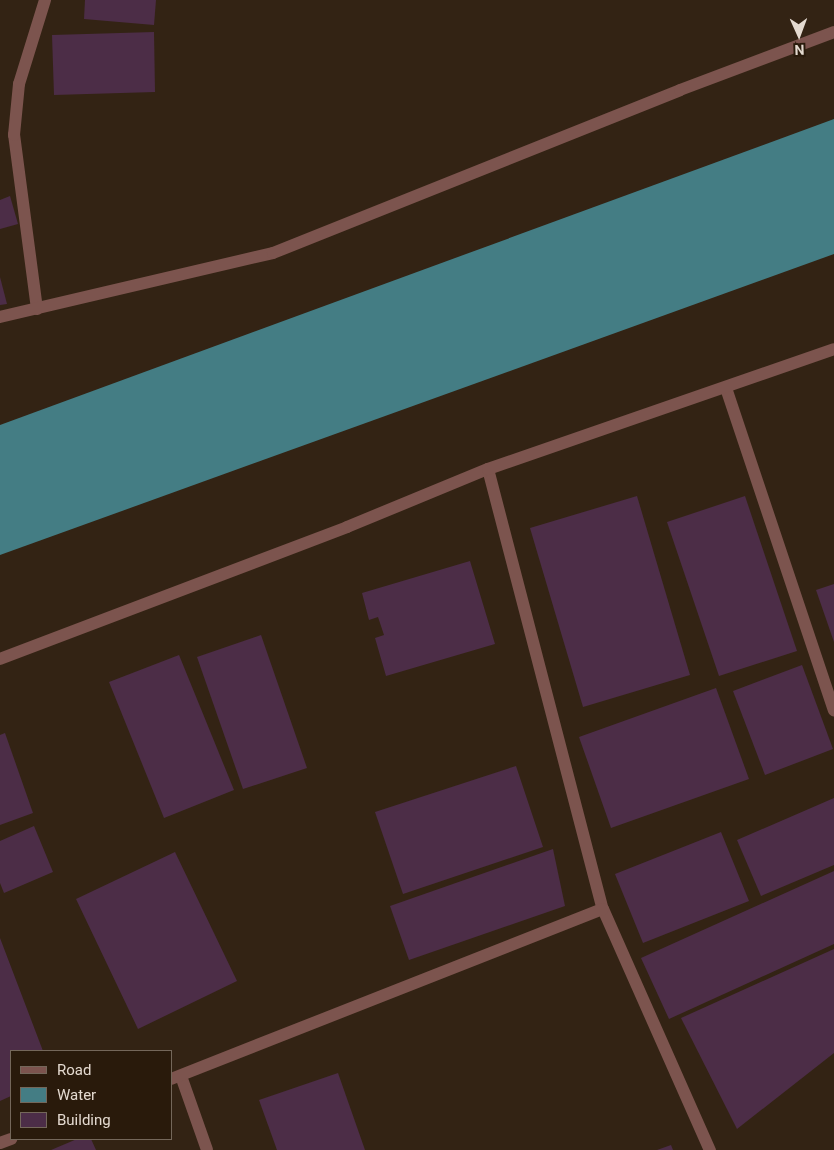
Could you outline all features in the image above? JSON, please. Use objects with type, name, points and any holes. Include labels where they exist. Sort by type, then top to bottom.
[{"type":"street","points":[[37,308],[14,135],[19,84],[45,0]]},
{"type":"street","points":[[0,317],[272,253],[680,90],[834,32]]},
{"type":"street","points":[[0,659],[347,526],[488,469],[834,349]]},
{"type":"street","points":[[726,388],[834,710]]},
{"type":"street","points":[[488,469],[603,909],[710,1150]]},
{"type":"street","points":[[207,1150],[176,1078],[603,909]]},
{"type":"water","points":[[834,119],[834,254],[0,555],[0,425]]},
{"type":"building","points":[[85,0],[156,0],[154,25],[84,19]]},
{"type":"building","points":[[154,32],[155,92],[54,95],[52,35]]},
{"type":"building","points":[[10,196],[18,224],[0,229],[0,200]]},
{"type":"building","points":[[0,277],[7,304],[0,305]]},
{"type":"building","points":[[637,496],[690,675],[583,707],[530,528]]},
{"type":"building","points":[[745,496],[797,651],[719,676],[667,522]]},
{"type":"building","points":[[470,561],[495,644],[386,676],[375,638],[384,635],[378,617],[369,620],[362,593]]},
{"type":"building","points":[[834,584],[834,642],[816,590]]},
{"type":"building","points":[[261,635],[307,768],[243,789],[197,657]]},
{"type":"building","points":[[179,655],[234,790],[164,818],[109,682]]},
{"type":"building","points":[[802,665],[833,749],[765,775],[733,691]]},
{"type":"building","points":[[716,688],[749,779],[611,828],[579,737]]},
{"type":"building","points":[[5,733],[33,813],[0,825],[0,735]]},
{"type":"building","points":[[516,766],[543,847],[403,894],[375,812]]},
{"type":"building","points":[[834,798],[834,865],[761,896],[737,840]]},
{"type":"building","points":[[34,826],[53,872],[4,893],[0,883],[0,841]]},
{"type":"building","points":[[721,832],[749,901],[643,943],[615,874]]},
{"type":"building","points":[[553,849],[565,906],[409,960],[390,906]]},
{"type":"building","points":[[175,852],[237,981],[138,1029],[76,899]]},
{"type":"building","points":[[834,871],[834,944],[669,1019],[641,958]]},
{"type":"building","points":[[0,938],[43,1050],[10,1050],[10,1096],[0,1101]]},
{"type":"building","points":[[834,949],[834,1053],[737,1129],[681,1018]]},
{"type":"building","points":[[338,1073],[365,1150],[277,1150],[259,1100]]},
{"type":"building","points":[[75,1140],[91,1140],[96,1150],[51,1150]]},
{"type":"building","points":[[671,1145],[673,1150],[657,1150]]}]
